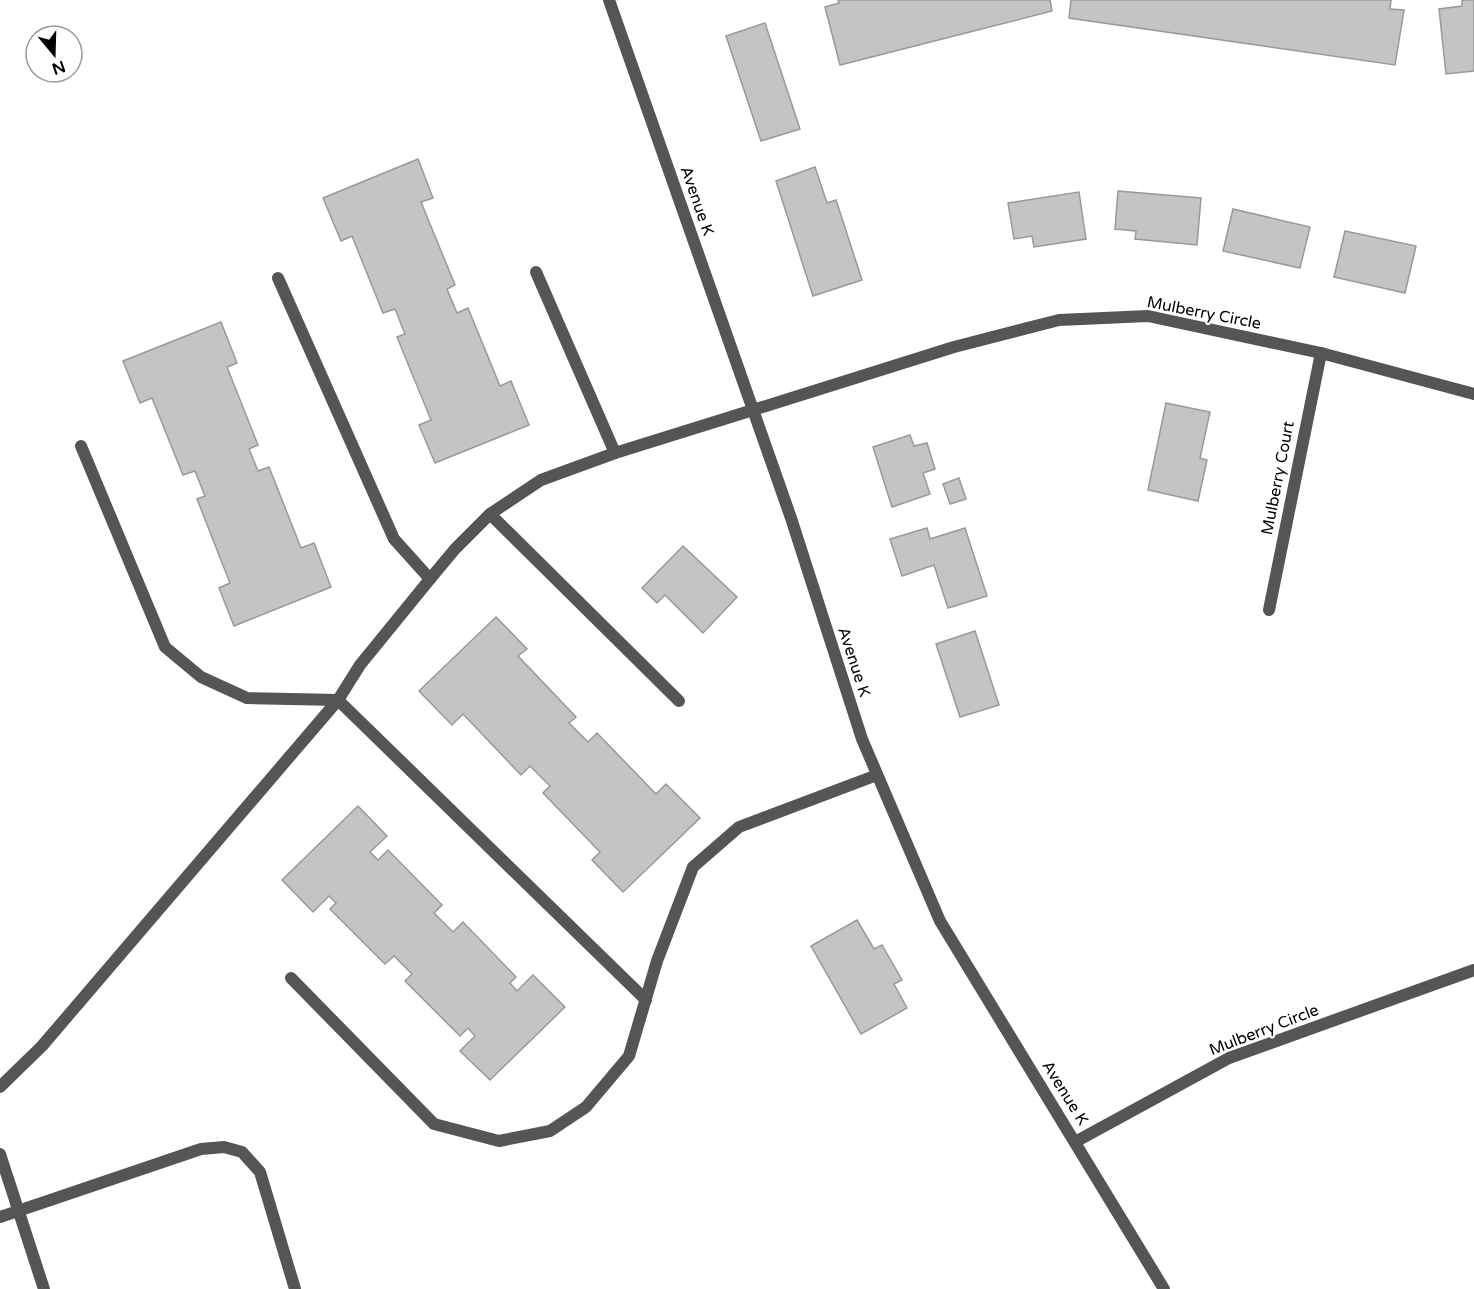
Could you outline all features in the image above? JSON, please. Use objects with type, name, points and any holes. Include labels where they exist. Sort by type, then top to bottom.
[{"type":"street","name":"Avenue K","points":[[609,0],[753,410],[862,739],[877,775],[940,921],[1164,1289]]},
{"type":"street","points":[[536,272],[615,453]]},
{"type":"street","points":[[278,278],[394,539],[430,579]]},
{"type":"street","name":"Mulberry Circle","points":[[0,1087],[42,1046],[338,700],[360,665],[454,549],[490,514],[541,480],[615,453],[954,347],[1059,320],[1148,316],[1321,353],[1474,394]]},
{"type":"street","name":"Mulberry Court","points":[[1269,610],[1321,353]]},
{"type":"street","points":[[81,446],[165,647],[201,677],[247,698],[338,700],[645,1000]]},
{"type":"street","points":[[490,514],[679,701]]},
{"type":"street","points":[[291,978],[434,1124],[499,1141],[550,1131],[586,1107],[629,1056],[645,1000],[693,867],[739,827],[877,775]]},
{"type":"street","name":"Mulberry Circle","points":[[1075,1142],[1229,1058],[1474,970]]},
{"type":"street","points":[[0,1217],[201,1149],[224,1147],[242,1152],[260,1172],[295,1289]]},
{"type":"street","points":[[0,1154],[44,1289]]},
{"type":"building","points":[[838,0],[1050,0],[1052,11],[840,65],[825,7],[839,3]]},
{"type":"building","points":[[1071,0],[1391,0],[1390,9],[1404,10],[1395,65],[1069,18]]},
{"type":"building","points":[[1462,0],[1474,0],[1474,71],[1446,74],[1439,9],[1462,6]]},
{"type":"building","points":[[765,23],[800,129],[761,141],[726,36]]},
{"type":"building","points":[[418,159],[433,198],[421,202],[455,285],[447,289],[457,313],[468,308],[500,386],[511,381],[529,425],[435,463],[419,425],[431,420],[397,337],[405,334],[395,309],[383,313],[352,236],[341,241],[323,198]]},
{"type":"building","points":[[815,167],[827,203],[836,200],[862,280],[813,296],[776,181]]},
{"type":"building","points":[[1118,191],[1201,198],[1197,245],[1135,239],[1136,231],[1115,229]]},
{"type":"building","points":[[1079,192],[1086,239],[1034,247],[1032,236],[1014,239],[1008,203]]},
{"type":"building","points":[[1233,209],[1310,227],[1300,268],[1223,251]]},
{"type":"building","points":[[1345,231],[1416,246],[1405,293],[1334,277]]},
{"type":"building","points":[[221,322],[237,363],[227,367],[258,445],[249,449],[258,471],[269,467],[301,548],[314,543],[331,587],[234,626],[219,588],[230,583],[197,499],[205,496],[195,471],[183,475],[152,398],[140,403],[123,361]]},
{"type":"building","points":[[1166,403],[1210,412],[1200,458],[1207,460],[1198,501],[1148,490]]},
{"type":"building","points":[[910,435],[914,446],[927,443],[935,469],[923,473],[930,494],[892,507],[873,447]]},
{"type":"building","points":[[959,478],[966,499],[950,504],[943,484]]},
{"type":"building","points":[[927,528],[930,539],[965,528],[987,596],[948,608],[934,565],[902,576],[890,539]]},
{"type":"building","points":[[683,546],[737,597],[703,633],[665,595],[657,603],[642,588]]},
{"type":"building","points":[[496,617],[527,649],[518,656],[576,717],[569,723],[588,742],[597,733],[656,794],[666,784],[700,818],[623,892],[592,860],[600,852],[543,793],[550,786],[530,766],[521,775],[463,714],[452,725],[419,691]]},
{"type":"building","points":[[975,631],[999,705],[960,717],[936,644]]},
{"type":"building","points":[[358,806],[387,836],[370,852],[378,860],[388,850],[442,905],[434,913],[453,932],[463,922],[516,977],[510,983],[517,991],[533,975],[565,1007],[490,1080],[460,1051],[475,1036],[468,1028],[460,1036],[405,981],[412,974],[394,956],[385,964],[330,909],[336,903],[329,896],[313,912],[282,880]]},
{"type":"building","points":[[857,920],[874,949],[882,945],[902,980],[894,984],[907,1008],[861,1034],[811,946]]}]
